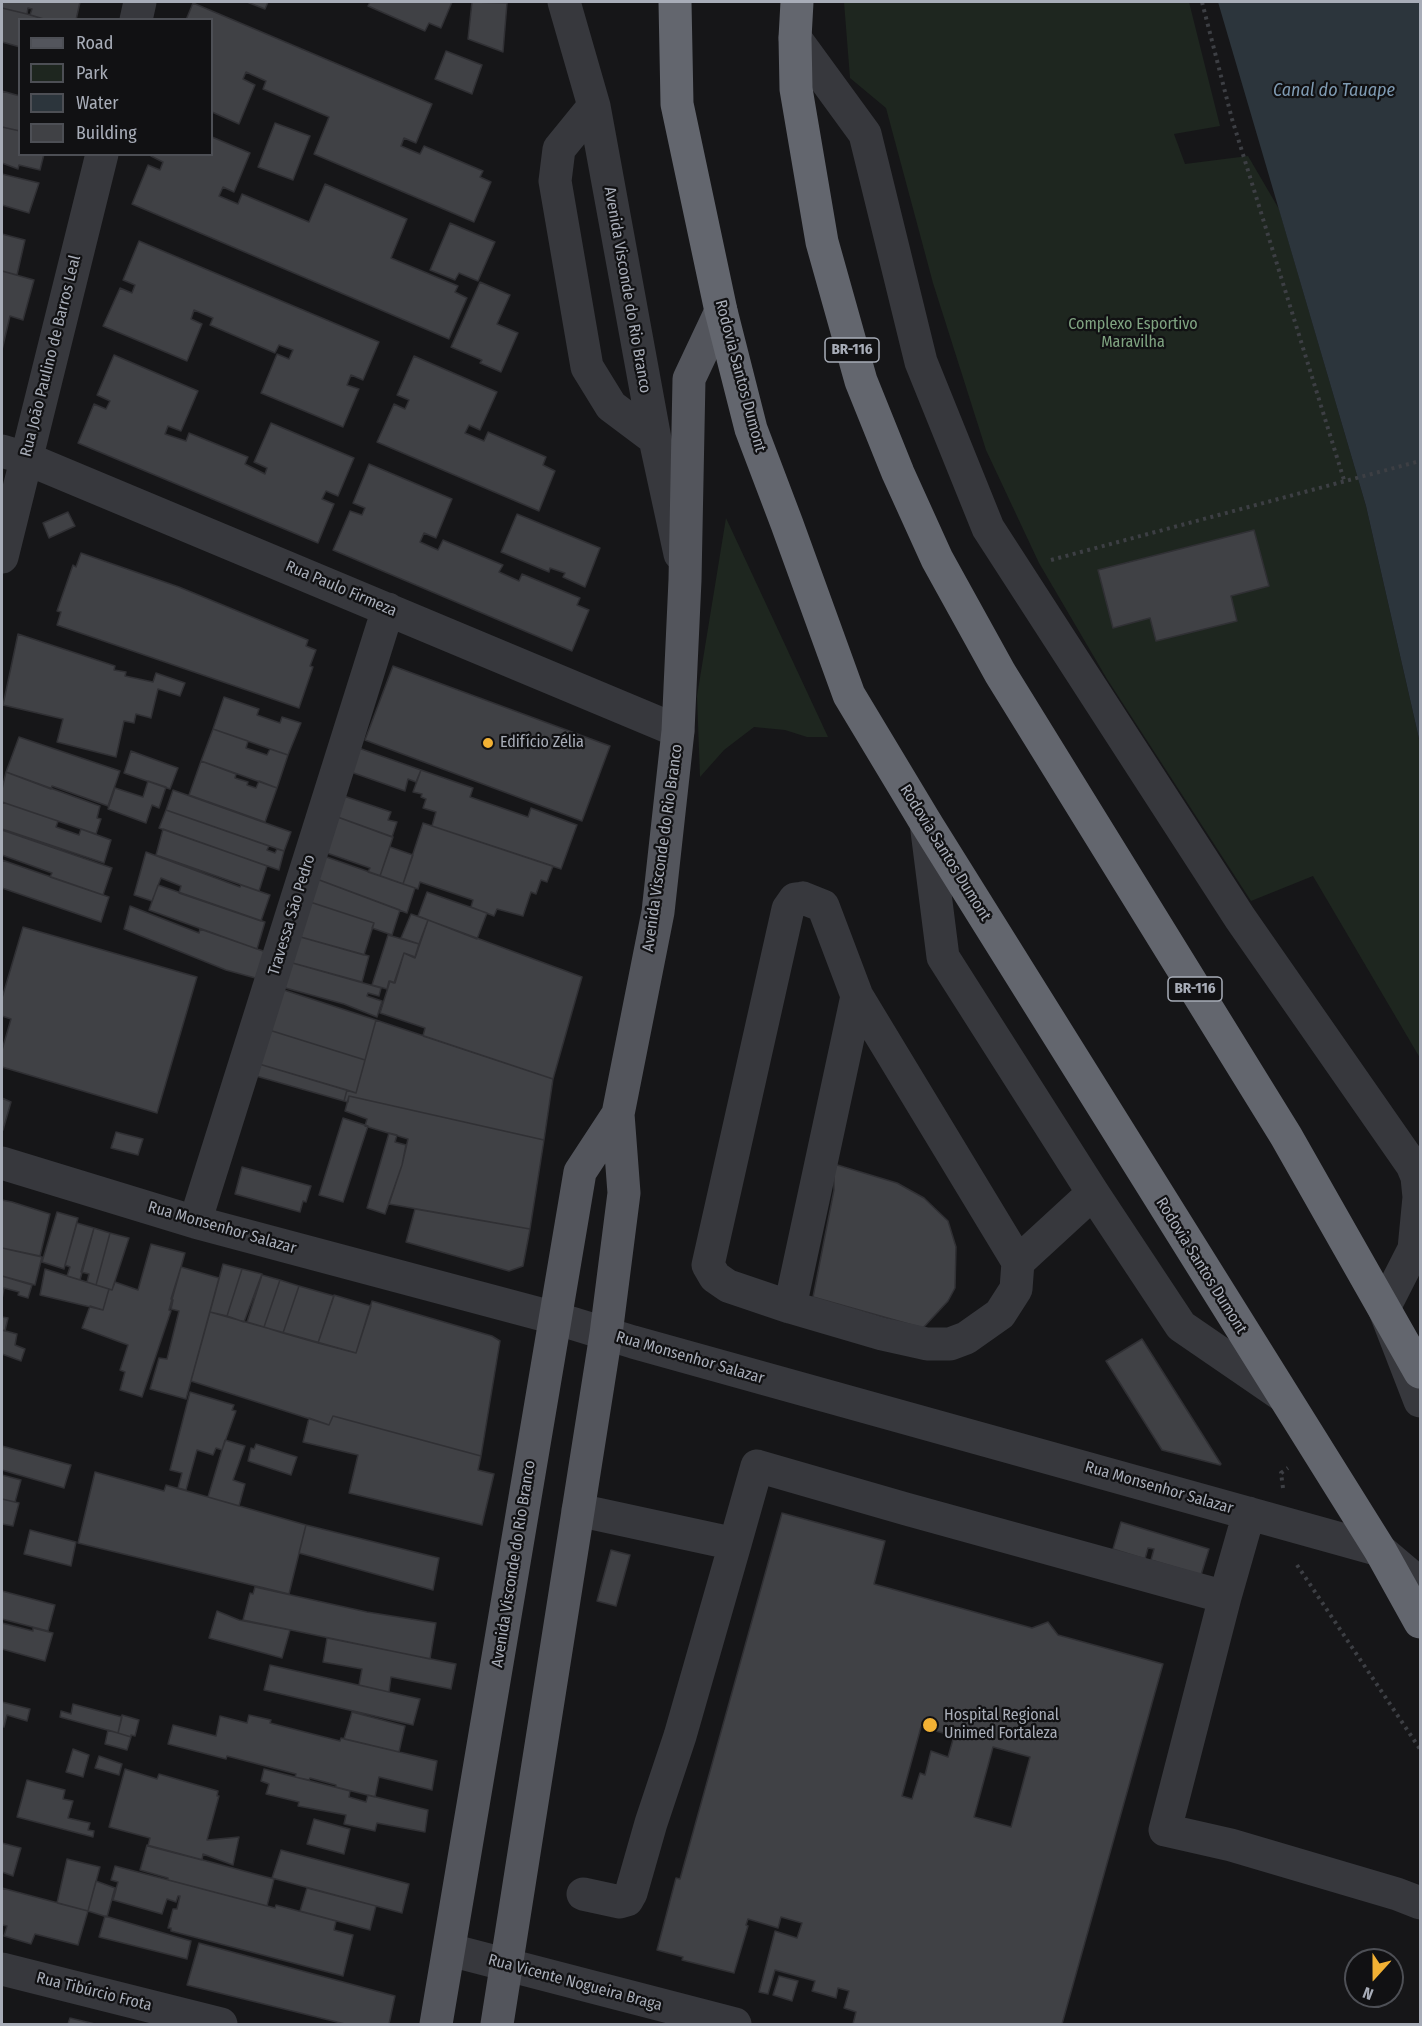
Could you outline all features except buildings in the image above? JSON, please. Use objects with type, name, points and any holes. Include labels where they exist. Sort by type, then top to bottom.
[{"type":"highway","name":"Rodovia Santos Dumont","points":[[675,2],[677,104],[721,311],[751,429],[788,524],[849,695],[926,823],[1380,1550],[1420,1622]]},
{"type":"highway","name":"BR-116","points":[[797,2],[796,89],[822,242],[861,381],[898,473],[937,559],[1000,673],[1280,1126],[1420,1372]]},
{"type":"highway","points":[[1384,1308],[1420,1337]]},
{"type":"main road","name":"Avenida Visconde do Rio Branco","points":[[497,2025],[606,1334],[624,1194],[618,1114],[658,912],[678,731],[685,580],[690,379],[721,311]]},
{"type":"main road","name":"Avenida Visconde do Rio Branco","points":[[436,2025],[580,1172],[618,1114]]},
{"type":"street","points":[[136,18],[140,2]]},
{"type":"street","name":"Avenida Visconde do Rio Branco","points":[[564,2],[594,106],[654,439],[685,580]]},
{"type":"street","points":[[795,38],[865,134],[921,362],[988,528],[1240,918],[1412,1165],[1417,1177],[1419,1197],[1414,1249],[1384,1308],[1420,1401]]},
{"type":"street","points":[[594,106],[559,149],[555,181],[587,367],[610,406],[654,439]]},
{"type":"street","name":"Rua João Paulino de Barros Leal","points":[[2,557],[13,454],[101,156]]},
{"type":"street","name":"Rua Paulo Firmeza","points":[[13,454],[678,731]]},
{"type":"street","name":"Travessa São Pedro","points":[[195,1222],[388,609]]},
{"type":"street","points":[[926,823],[943,957],[1093,1193],[1181,1326],[1283,1396]]},
{"type":"street","points":[[803,898],[823,906],[857,996],[1018,1262],[1016,1289],[1000,1314],[966,1338],[950,1344],[927,1344],[882,1334],[790,1307],[728,1286],[715,1277],[708,1265],[788,909],[795,900],[803,898]]},
{"type":"street","points":[[790,1307],[857,996]]},
{"type":"street","name":"Rua Monsenhor Salazar","points":[[2,1163],[195,1222],[555,1318],[1380,1550]]},
{"type":"street","points":[[1018,1262],[1093,1193]]},
{"type":"street","points":[[583,1894],[620,1902],[627,1900],[632,1893],[651,1822],[680,1737],[757,1466],[1225,1597]]},
{"type":"street","points":[[578,1510],[735,1544]]},
{"type":"street","points":[[1249,1513],[1165,1830],[1242,1848],[1397,1894],[1420,1903]]},
{"type":"street","points":[[1380,1550],[1420,1584]]},
{"type":"street","name":"Rua Vicente Nogueira Braga","points":[[450,1950],[735,2025]]},
{"type":"street","name":"Rua Tibúrcio Frota","points":[[2,1969],[221,2025]]},
{"type":"path","points":[[1202,2],[1232,118],[1344,480]]},
{"type":"path","points":[[1050,560],[1420,461]]},
{"type":"path","points":[[1292,1557],[1420,1749]]},
{"type":"green space","name":"Complexo Esportivo Maravilha","points":[[844,2],[1189,2],[1220,126],[1174,134],[1185,164],[1248,156],[1279,209],[1366,506],[1420,743],[1420,1058],[1313,876],[1251,901],[1107,679],[1039,563],[986,450],[933,283],[886,108],[850,78]]},
{"type":"green space","points":[[726,518],[828,737],[807,737],[785,730],[754,727],[724,750],[700,777],[697,696]]},
{"type":"water","name":"Canal do Tauape","points":[[1218,2],[1420,2],[1420,743],[1366,506]]},
{"type":"place","name":"Edifício Zélia","points":[[488,743]]},
{"type":"place","name":"Hospital Regional Unimed Fortaleza","points":[[930,1725]]}]
